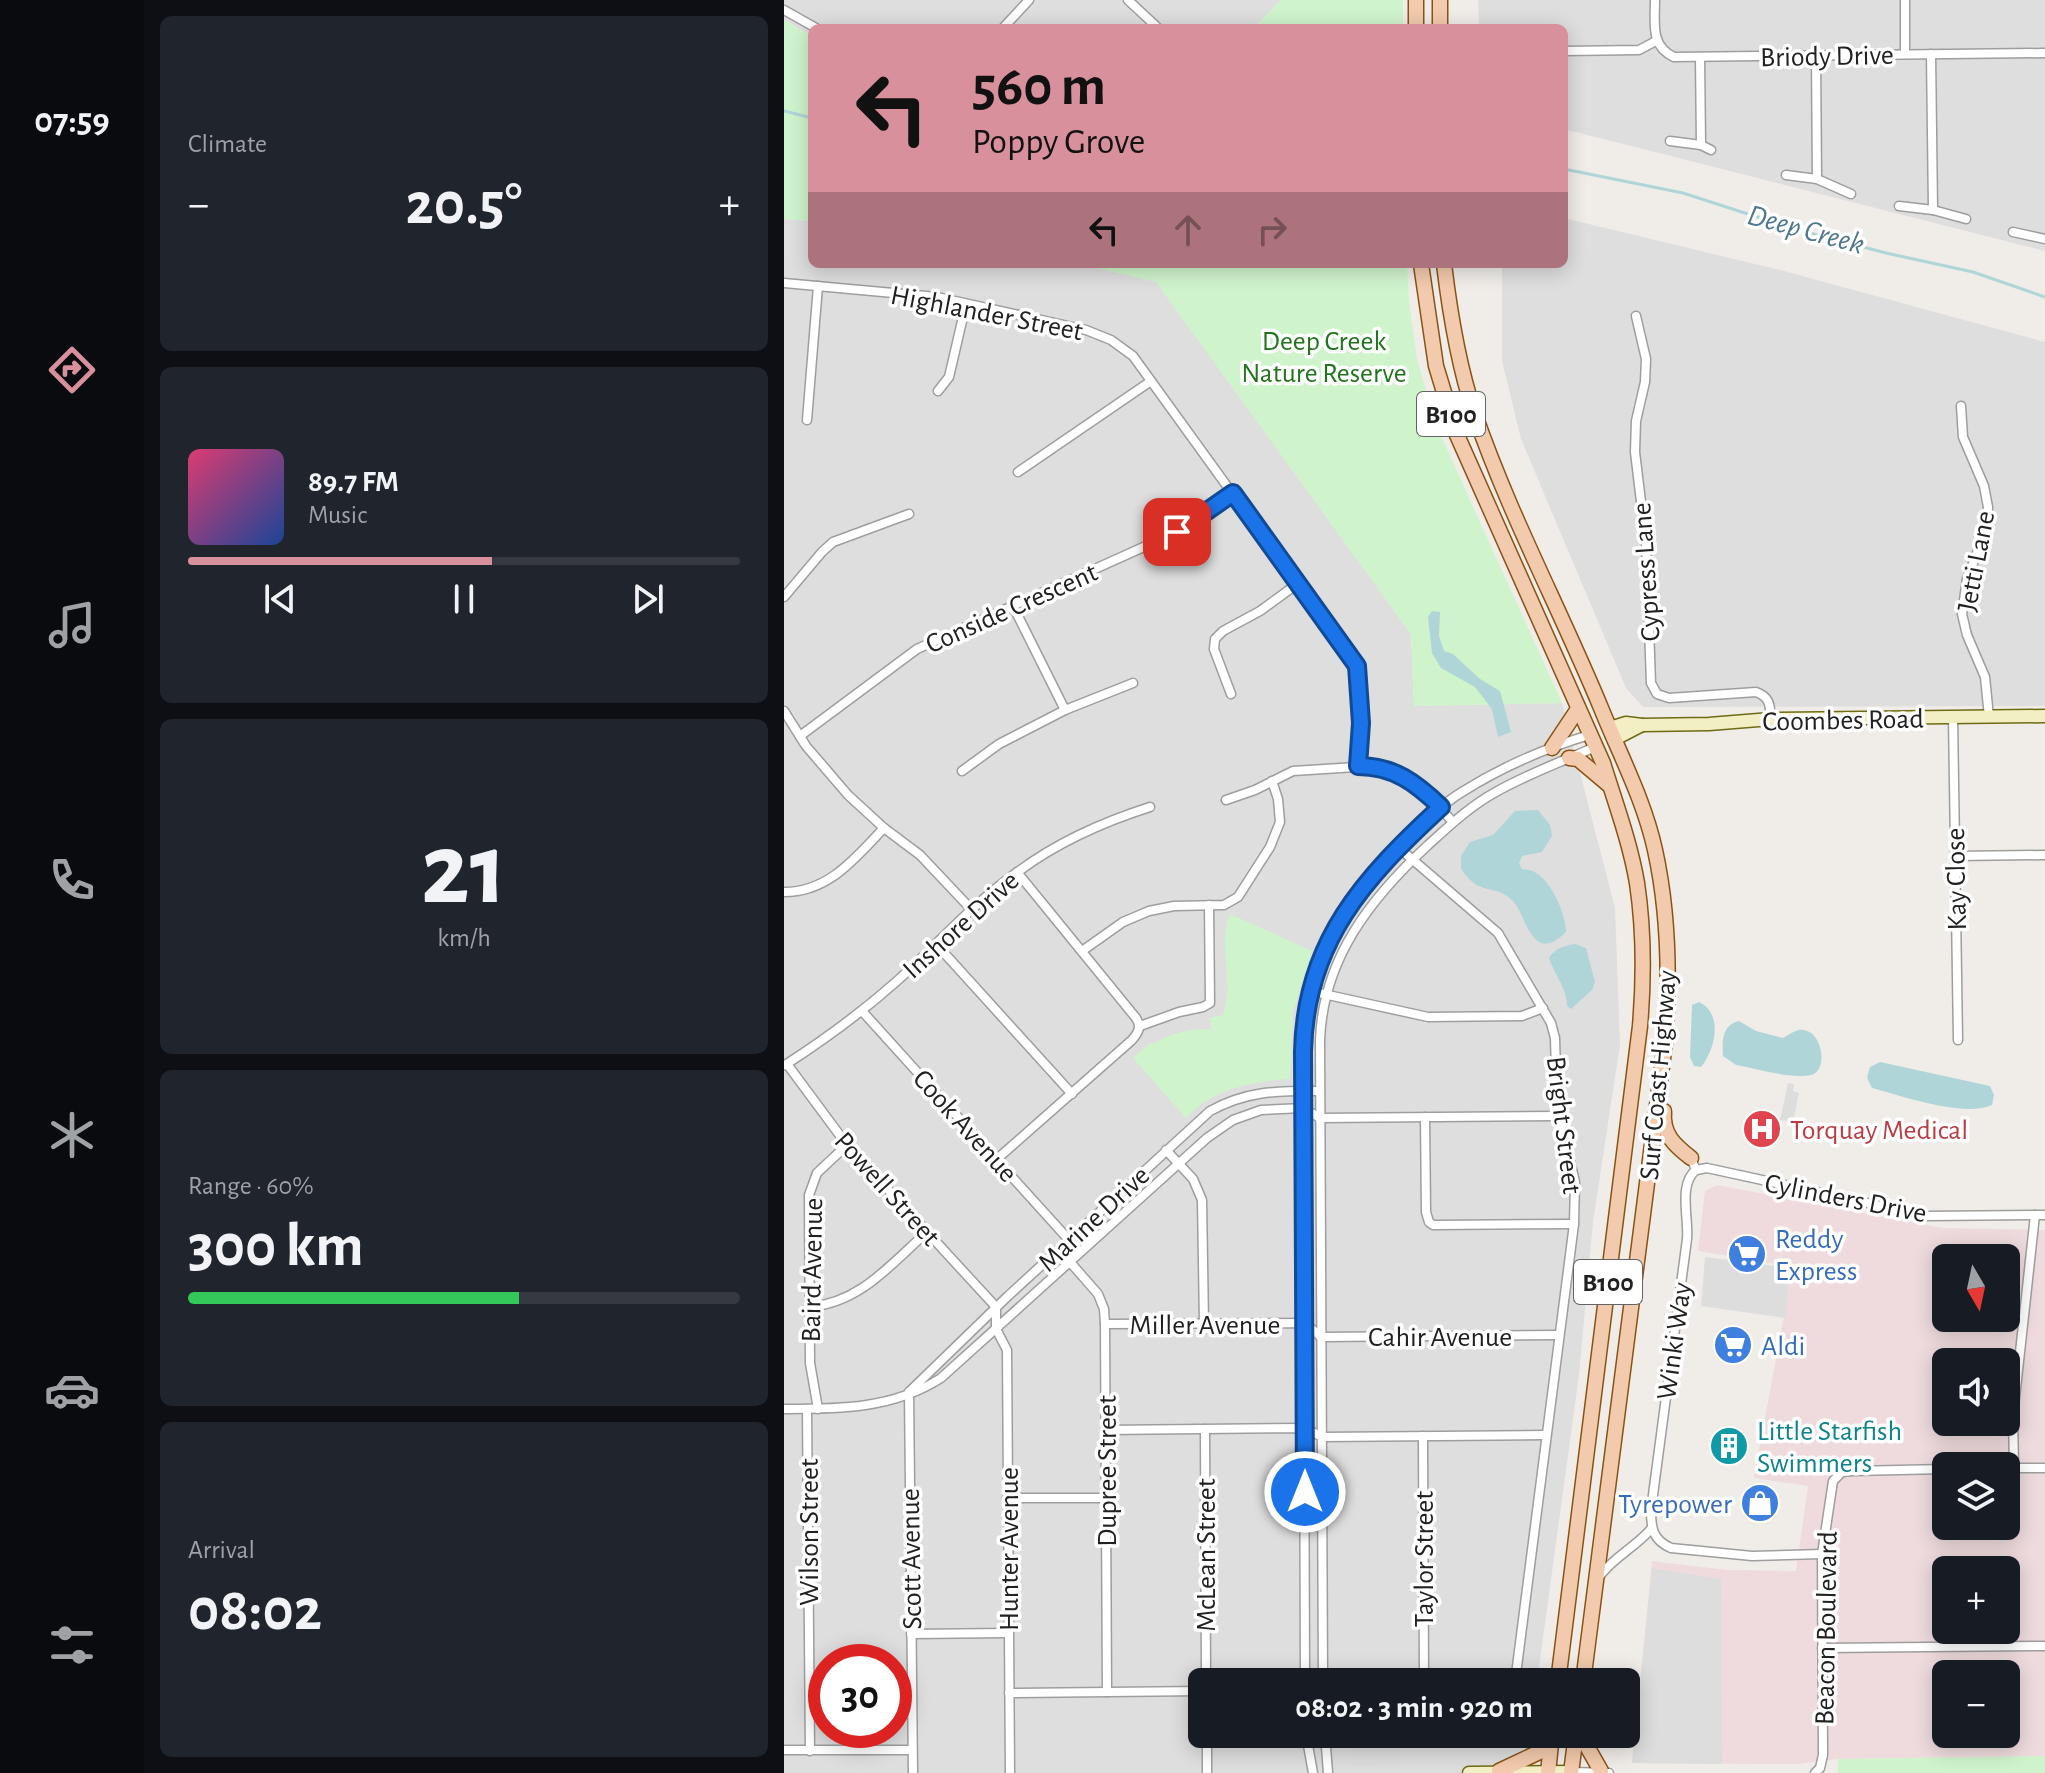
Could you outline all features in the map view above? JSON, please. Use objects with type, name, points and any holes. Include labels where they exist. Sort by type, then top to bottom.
[{"type":"main road","points":[[1416,0],[1416,24]]},
{"type":"main road","points":[[1440,0],[1440,24]]},
{"type":"main road","name":"Surf Coast Highway","points":[[1422,268],[1436,366],[1457,435],[1592,741],[1610,786],[1636,882],[1644,986],[1560,1668]]},
{"type":"main road","name":"Surf Coast Highway","points":[[1444,268],[1451,325],[1474,412],[1528,547],[1613,734],[1643,809],[1655,849],[1663,894],[1668,975],[1665,1043],[1585,1668]]},
{"type":"main road","points":[[1509,556],[1528,547]]},
{"type":"main road","points":[[1552,748],[1578,709]]},
{"type":"main road","points":[[1592,741],[1613,734]]},
{"type":"main road","points":[[1569,758],[1578,759],[1610,786]]},
{"type":"main road","points":[[1665,1043],[1668,1061],[1663,1117],[1665,1127],[1676,1147],[1694,1164]]},
{"type":"main road","points":[[1499,1771],[1538,1748]]},
{"type":"main road","points":[[1548,1772],[1550,1748]]},
{"type":"main road","points":[[1571,1772],[1575,1748]]},
{"type":"main road","points":[[1588,1748],[1605,1772]]},
{"type":"street","points":[[1007,24],[1029,0]]},
{"type":"street","points":[[1128,0],[1154,24]]},
{"type":"street","points":[[1568,51],[1639,50],[1656,41],[1655,0]]},
{"type":"street","points":[[1905,0],[1905,54]]},
{"type":"street","points":[[784,10],[809,24]]},
{"type":"street","name":"Briody Drive","points":[[1656,41],[1674,57],[2045,53]]},
{"type":"street","points":[[1931,54],[1933,210]]},
{"type":"street","points":[[1816,56],[1817,179]]},
{"type":"street","points":[[1700,57],[1701,145]]},
{"type":"street","points":[[1670,141],[1701,145],[1711,150]]},
{"type":"street","points":[[1786,175],[1817,179],[1851,194]]},
{"type":"street","points":[[1899,206],[1933,210],[1966,219]]},
{"type":"street","points":[[2013,232],[2045,239]]},
{"type":"street","name":"Highlander Street","points":[[784,283],[937,297],[1099,335],[1123,347],[1133,356],[1357,666],[1361,723],[1358,766]]},
{"type":"street","points":[[807,420],[818,286]]},
{"type":"street","points":[[938,391],[949,377],[966,304]]},
{"type":"street","name":"Cypress Lane","points":[[1636,316],[1646,359],[1635,444],[1646,543],[1651,683],[1657,694],[1669,698],[1756,692],[1770,702],[1771,719]]},
{"type":"street","points":[[1018,472],[1151,381]]},
{"type":"street","name":"Jetti Lane","points":[[1961,406],[1963,437],[1984,486],[1988,507],[1987,527],[1967,579],[1962,614],[1967,635],[1985,677],[1989,717]]},
{"type":"street","name":"Conside Crescent","points":[[800,736],[917,649],[1177,532],[1233,493]]},
{"type":"street","points":[[784,597],[833,542],[909,514]]},
{"type":"street","points":[[1231,694],[1214,649],[1215,639],[1297,584]]},
{"type":"street","points":[[1013,606],[1065,710]]},
{"type":"street","points":[[962,771],[999,744],[1065,710],[1133,683]]},
{"type":"street","points":[[784,711],[836,782],[884,828],[920,855],[971,909]]},
{"type":"street","name":"Coombes Road","points":[[1613,734],[1642,725],[1771,719],[2045,716]]},
{"type":"street","name":"Kay Close","points":[[1953,717],[1958,1040]]},
{"type":"street","points":[[1305,1668],[1303,1035],[1310,991],[1321,955],[1344,912],[1367,882],[1441,807],[1482,780],[1552,748],[1592,741]]},
{"type":"street","points":[[1323,1668],[1320,1025],[1326,994],[1351,933],[1375,899],[1413,859],[1453,822],[1493,793],[1569,758],[1592,741]]},
{"type":"street","points":[[1226,800],[1293,771],[1358,766],[1393,770],[1416,783],[1453,822]]},
{"type":"street","points":[[1082,951],[1123,922],[1149,911],[1174,906],[1224,905],[1238,897],[1270,847],[1280,822],[1278,799],[1272,781]]},
{"type":"street","name":"Inshore Drive","points":[[786,1065],[862,1011],[971,909],[1017,872],[1114,818],[1150,807]]},
{"type":"street","points":[[784,892],[805,890],[828,881],[884,828]]},
{"type":"street","name":"Bright Street","points":[[1399,848],[1498,933],[1543,1008],[1555,1038],[1558,1116],[1575,1182],[1574,1224],[1517,1668]]},
{"type":"street","points":[[1955,856],[2045,855]]},
{"type":"street","points":[[1017,872],[1140,1026]]},
{"type":"street","points":[[1140,1026],[1210,1003],[1209,905]]},
{"type":"street","points":[[936,944],[1072,1094]]},
{"type":"street","points":[[1310,991],[1428,1017],[1522,1016],[1543,1008]]},
{"type":"street","name":"Cook Avenue","points":[[862,1011],[1069,1240]]},
{"type":"street","points":[[997,1159],[1137,1034],[1140,1026]]},
{"type":"street","name":"Powell Street","points":[[786,1065],[847,1145],[996,1307]]},
{"type":"street","name":"Marine Drive","points":[[909,1392],[996,1307],[1210,1111],[1255,1093],[1320,1091]]},
{"type":"street","points":[[1303,1108],[1320,1118],[1558,1116]]},
{"type":"street","name":"Marine Drive","points":[[784,1409],[868,1407],[929,1386],[1179,1163],[1233,1120],[1261,1110],[1303,1108]]},
{"type":"street","points":[[1425,1117],[1426,1212],[1433,1225],[1574,1224]]},
{"type":"street","name":"Baird Avenue","points":[[818,1409],[810,1363],[810,1187],[817,1173],[847,1145]]},
{"type":"street","points":[[1166,1150],[1198,1186],[1202,1200],[1204,1324]]},
{"type":"street","name":"Cylinders Drive","points":[[1694,1164],[1927,1216],[2045,1215]]},
{"type":"street","name":"Winki Way","points":[[1651,1529],[1689,1222],[1686,1188],[1694,1164]]},
{"type":"street","points":[[2011,1452],[2035,1215]]},
{"type":"street","points":[[809,1307],[833,1304],[853,1296],[927,1232]]},
{"type":"street","points":[[1069,1240],[1070,1262]]},
{"type":"street","name":"Dupree Street","points":[[1070,1262],[1098,1294],[1104,1309],[1107,1692]]},
{"type":"street","name":"Hunter Avenue","points":[[996,1307],[996,1329],[1007,1350],[1010,1773]]},
{"type":"street","points":[[1305,1323],[1321,1337]]},
{"type":"street","name":"Miller Avenue","points":[[1105,1324],[1305,1323]]},
{"type":"street","name":"Cahir Avenue","points":[[1321,1337],[1559,1335]]},
{"type":"street","name":"Scott Avenue","points":[[909,1392],[913,1773]]},
{"type":"street","name":"Wilson Street","points":[[807,1409],[810,1751]]},
{"type":"street","points":[[1105,1430],[1305,1428],[1322,1437],[1546,1435]]},
{"type":"street","name":"McLean Street","points":[[1205,1429],[1206,1668]]},
{"type":"street","name":"Taylor Street","points":[[1423,1436],[1424,1668]]},
{"type":"street","points":[[2020,1468],[2045,1468]]},
{"type":"street","name":"Beacon Boulevard","points":[[1815,1773],[1820,1768],[1823,1755],[1822,1554],[1833,1481],[1842,1472],[1932,1469]]},
{"type":"street","points":[[1007,1498],[1106,1498]]},
{"type":"street","points":[[1597,1580],[1606,1566],[1643,1539],[1651,1529],[1662,1544],[1671,1548],[1752,1556],[1822,1554]]},
{"type":"street","points":[[911,1634],[1008,1633]]},
{"type":"street","points":[[1822,1648],[2045,1646]]},
{"type":"street","points":[[1009,1693],[1188,1691]]},
{"type":"street","points":[[1207,1748],[1207,1773]]},
{"type":"street","points":[[1309,1748],[1313,1773]]},
{"type":"street","points":[[1326,1748],[1328,1773]]},
{"type":"street","points":[[784,1750],[911,1750]]},
{"type":"street","points":[[1469,1773],[1605,1772]]},
{"type":"shaded area","points":[[784,0],[1281,0],[1258,24],[808,24],[808,34],[784,20]]},
{"type":"shaded area","points":[[1478,0],[2045,0],[2045,251],[1568,130],[1568,24],[1479,24]]},
{"type":"shaded area","points":[[784,219],[808,221],[808,268],[1098,268],[1156,281],[1411,634],[1414,706],[1562,703],[1615,908],[1620,1045],[1593,1222],[1579,1375],[1539,1668],[1188,1668],[1188,1748],[1528,1748],[1525,1773],[784,1773]]},
{"type":"shaded area","points":[[1568,219],[1784,271],[2045,342],[2045,706],[1643,707],[1626,688],[1521,439],[1502,361],[1502,268],[1568,268]]},
{"type":"shaded area","points":[[1788,1083],[1794,1084],[1793,1091],[1799,1093],[1793,1122],[1780,1120]]},
{"type":"shaded area","points":[[1717,1185],[1942,1228],[2045,1230],[2045,1756],[1838,1759],[1798,1764],[1632,1763],[1633,1748],[1640,1748],[1640,1682],[1652,1561],[1727,1570],[1796,1571],[1808,1486],[1754,1478],[1793,1267],[1698,1251],[1705,1191]]},
{"type":"shaded area","points":[[1705,1257],[1791,1268],[1785,1318],[1701,1306]]},
{"type":"shaded area","points":[[1652,1568],[1721,1579],[1722,1764],[1632,1763],[1634,1748],[1640,1748],[1640,1685]]},
{"type":"shaded area","points":[[1353,1748],[1400,1748],[1400,1765],[1353,1766]]},
{"type":"green space","points":[[1281,0],[1403,0],[1403,24],[1258,24]]},
{"type":"green space","points":[[784,20],[808,34],[808,221],[784,219]]},
{"type":"green space","name":"Deep Creek Nature Reserve","points":[[1097,268],[1407,268],[1417,359],[1437,427],[1562,703],[1414,706],[1411,634],[1156,282]]},
{"type":"green space","points":[[1230,914],[1312,951],[1293,1012],[1290,1079],[1234,1088],[1208,1100],[1186,1118],[1133,1058],[1150,1043],[1180,1032],[1211,1029],[1210,1018],[1223,1015],[1227,990],[1225,939]]},
{"type":"green space","points":[[2045,1756],[2045,1773],[1838,1773],[1838,1759]]},
{"type":"water","points":[[1432,611],[1440,612],[1439,636],[1444,651],[1453,654],[1480,679],[1500,691],[1511,732],[1498,737],[1492,709],[1475,687],[1441,668],[1432,653],[1428,617]]},
{"type":"water","points":[[1538,810],[1550,825],[1552,836],[1542,852],[1522,856],[1519,863],[1522,869],[1542,877],[1561,908],[1566,932],[1546,944],[1535,938],[1512,900],[1475,884],[1461,869],[1461,856],[1470,842],[1493,835],[1515,811]]},
{"type":"water","points":[[1575,944],[1586,948],[1595,982],[1592,990],[1571,1009],[1567,1006],[1563,988],[1549,958],[1560,948]]},
{"type":"water","points":[[1699,1002],[1712,1015],[1715,1033],[1701,1067],[1694,1066],[1690,1057],[1692,1005]]},
{"type":"water","points":[[1739,1021],[1756,1031],[1783,1038],[1797,1031],[1814,1035],[1821,1050],[1817,1072],[1793,1076],[1736,1065],[1723,1056],[1723,1045],[1726,1030]]},
{"type":"water","points":[[1880,1062],[1990,1086],[1994,1095],[1992,1105],[1966,1109],[1950,1107],[1872,1088],[1867,1078],[1870,1067]]},
{"type":"waterway","name":"Deep Creek","points":[[784,111],[808,117]]},
{"type":"waterway","name":"Deep Creek","points":[[1568,170],[1683,193],[1791,228],[1973,272],[2045,297]]},
{"type":"place","name":"Torquay Medical","points":[[1762,1129]]},
{"type":"place","name":"Reddy Express","points":[[1747,1254]]},
{"type":"place","name":"Aldi","points":[[1733,1345]]},
{"type":"place","name":"Little Starfish Swimmers","points":[[1729,1446]]},
{"type":"place","name":"Tyrepower","points":[[1760,1503]]},
{"type":"route","points":[[1177,532],[1233,493],[1357,666],[1361,723],[1358,766],[1393,770],[1416,783],[1441,807],[1367,882],[1344,912],[1321,955],[1308,999],[1303,1035],[1305,1492]]}]
